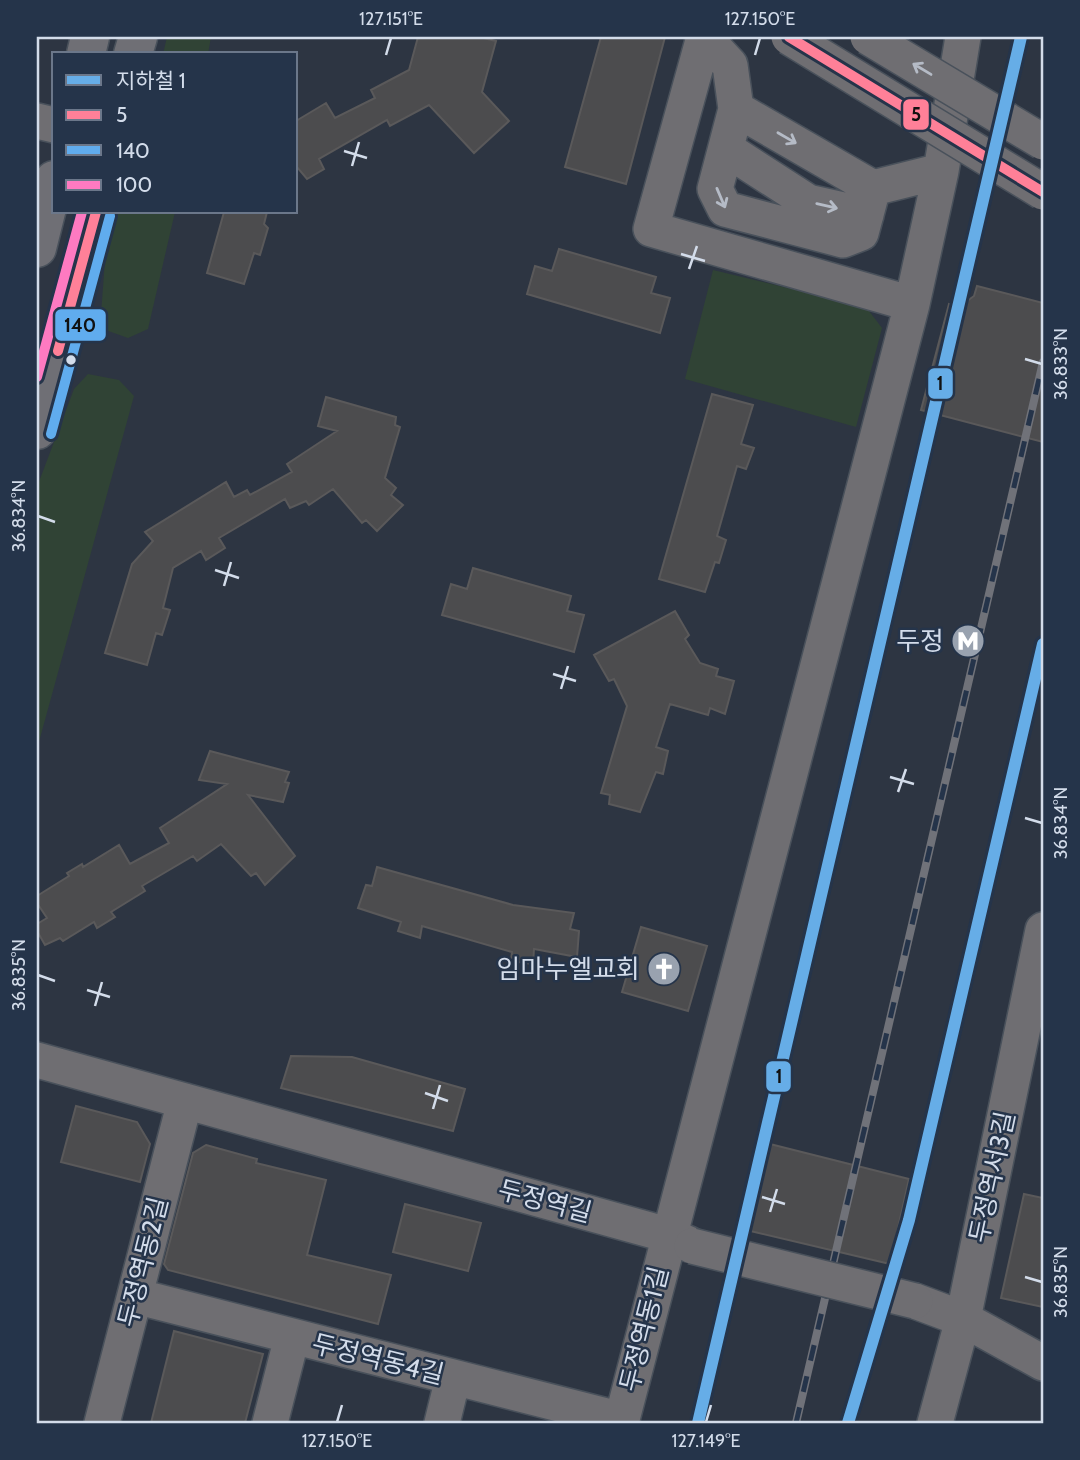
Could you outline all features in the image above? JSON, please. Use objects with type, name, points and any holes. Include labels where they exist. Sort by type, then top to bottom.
[{"type":"main road","points":[[37,248],[52,188]]},
{"type":"main road","points":[[37,430],[95,214]]},
{"type":"street","points":[[704,37],[730,65],[736,109],[715,189],[725,209],[843,240],[861,233],[869,201]]},
{"type":"street","points":[[704,37],[651,229],[912,304]]},
{"type":"street","points":[[789,37],[1043,192]]},
{"type":"street","points":[[868,37],[1043,142]]},
{"type":"street","name":"두정역동1길","points":[[621,1422],[680,1240],[912,304],[941,171],[963,37]]},
{"type":"street","points":[[736,109],[869,201]]},
{"type":"street","points":[[726,149],[808,202],[869,201],[941,171]]},
{"type":"street","name":"두정역서3길","points":[[935,1423],[962,1319],[1043,930]]},
{"type":"street","name":"두정역길","points":[[37,1060],[680,1240],[915,1301],[962,1319],[1043,1363]]},
{"type":"street","name":"두정역동2길","points":[[102,1423],[185,1101]]},
{"type":"street","name":"두정역동4길","points":[[135,1296],[621,1422]]},
{"type":"street","points":[[270,1423],[292,1337]]},
{"type":"street","points":[[442,1423],[453,1378]]},
{"type":"green space","points":[[167,37],[211,37],[208,52],[163,52]]},
{"type":"green space","points":[[117,214],[175,214],[148,329],[128,338],[100,328],[105,260]]},
{"type":"green space","points":[[713,270],[866,307],[882,328],[856,427],[685,379]]},
{"type":"green space","points":[[88,374],[119,380],[134,396],[37,749],[37,487],[74,389]]},
{"type":"building","points":[[418,37],[479,37],[496,41],[482,92],[509,121],[474,153],[429,105],[390,126],[387,120],[319,159],[324,169],[307,179],[298,168],[298,120],[326,103],[335,118],[375,98],[371,90],[409,70]]},
{"type":"building","points":[[601,37],[665,37],[626,184],[565,167]]},
{"type":"building","points":[[223,214],[266,214],[264,224],[268,228],[260,255],[254,253],[244,284],[207,273]]},
{"type":"building","points":[[559,249],[656,277],[651,293],[670,298],[660,333],[527,294],[535,266],[552,271]]},
{"type":"building","points":[[977,286],[1043,303],[1043,442],[921,410],[949,304],[959,307],[974,296]]},
{"type":"building","points":[[712,394],[753,405],[741,444],[754,448],[746,469],[737,466],[717,536],[726,540],[719,563],[715,562],[705,592],[659,579]]},
{"type":"building","points":[[326,397],[396,417],[395,425],[400,427],[385,478],[396,488],[391,495],[403,505],[377,531],[366,520],[362,523],[333,489],[309,505],[306,501],[290,508],[285,499],[219,538],[225,548],[206,560],[201,551],[173,568],[163,608],[170,610],[162,635],[156,633],[147,665],[105,653],[132,564],[153,541],[145,532],[226,482],[234,497],[247,490],[250,495],[292,472],[287,464],[337,431],[318,426]]},
{"type":"building","points":[[473,568],[571,596],[567,611],[584,615],[574,652],[442,615],[451,584],[467,589]]},
{"type":"building","points":[[675,611],[689,635],[685,639],[700,663],[718,669],[716,676],[734,681],[725,714],[710,708],[708,715],[670,704],[656,747],[668,751],[663,774],[656,772],[640,812],[609,804],[610,795],[601,793],[627,706],[614,679],[609,681],[594,655]]},
{"type":"building","points":[[210,751],[289,772],[285,782],[289,783],[283,802],[248,795],[295,856],[265,885],[256,873],[251,876],[221,844],[197,861],[193,856],[142,886],[145,891],[111,912],[115,917],[97,928],[94,922],[63,941],[60,938],[45,945],[37,931],[37,924],[47,918],[37,903],[37,896],[69,876],[67,873],[82,864],[83,867],[119,845],[130,864],[169,843],[160,828],[227,784],[199,780]]},
{"type":"building","points":[[377,867],[513,905],[574,913],[570,929],[579,931],[577,957],[534,949],[533,964],[511,961],[512,952],[422,926],[420,938],[398,931],[401,922],[358,908],[366,885],[372,886]]},
{"type":"building","name":"임마누엘교회","points":[[641,927],[707,946],[688,1011],[622,992]]},
{"type":"building","points":[[291,1056],[352,1057],[465,1089],[453,1131],[281,1088]]},
{"type":"building","points":[[76,1106],[137,1122],[150,1144],[140,1182],[61,1162]]},
{"type":"building","points":[[766,1143],[909,1179],[890,1264],[746,1230]]},
{"type":"building","points":[[206,1145],[257,1159],[256,1163],[326,1180],[307,1255],[391,1275],[378,1324],[168,1270],[164,1264],[193,1153]]},
{"type":"building","points":[[1024,1194],[1043,1198],[1043,1307],[1001,1298]]},
{"type":"building","points":[[405,1204],[481,1223],[468,1271],[393,1252]]},
{"type":"building","points":[[174,1331],[263,1354],[245,1423],[151,1423]]},
{"type":"railway","points":[[796,1423],[1043,362]]},
{"type":"metro line","name":"1","points":[[698,1423],[1021,37]]},
{"type":"metro line","name":"1","points":[[848,1423],[909,1220],[1043,644]]},
{"type":"transit line","name":"5","points":[[789,37],[1043,192]]},
{"type":"transit line","name":"100","points":[[37,377],[81,214]]},
{"type":"transit line","name":"5","points":[[58,351],[95,214]]},
{"type":"transit line","name":"140","points":[[51,434],[110,216]]},
{"type":"place","name":"두정","points":[[968,641]]},
{"type":"place","name":"임마누엘교회","points":[[664,969]]}]
